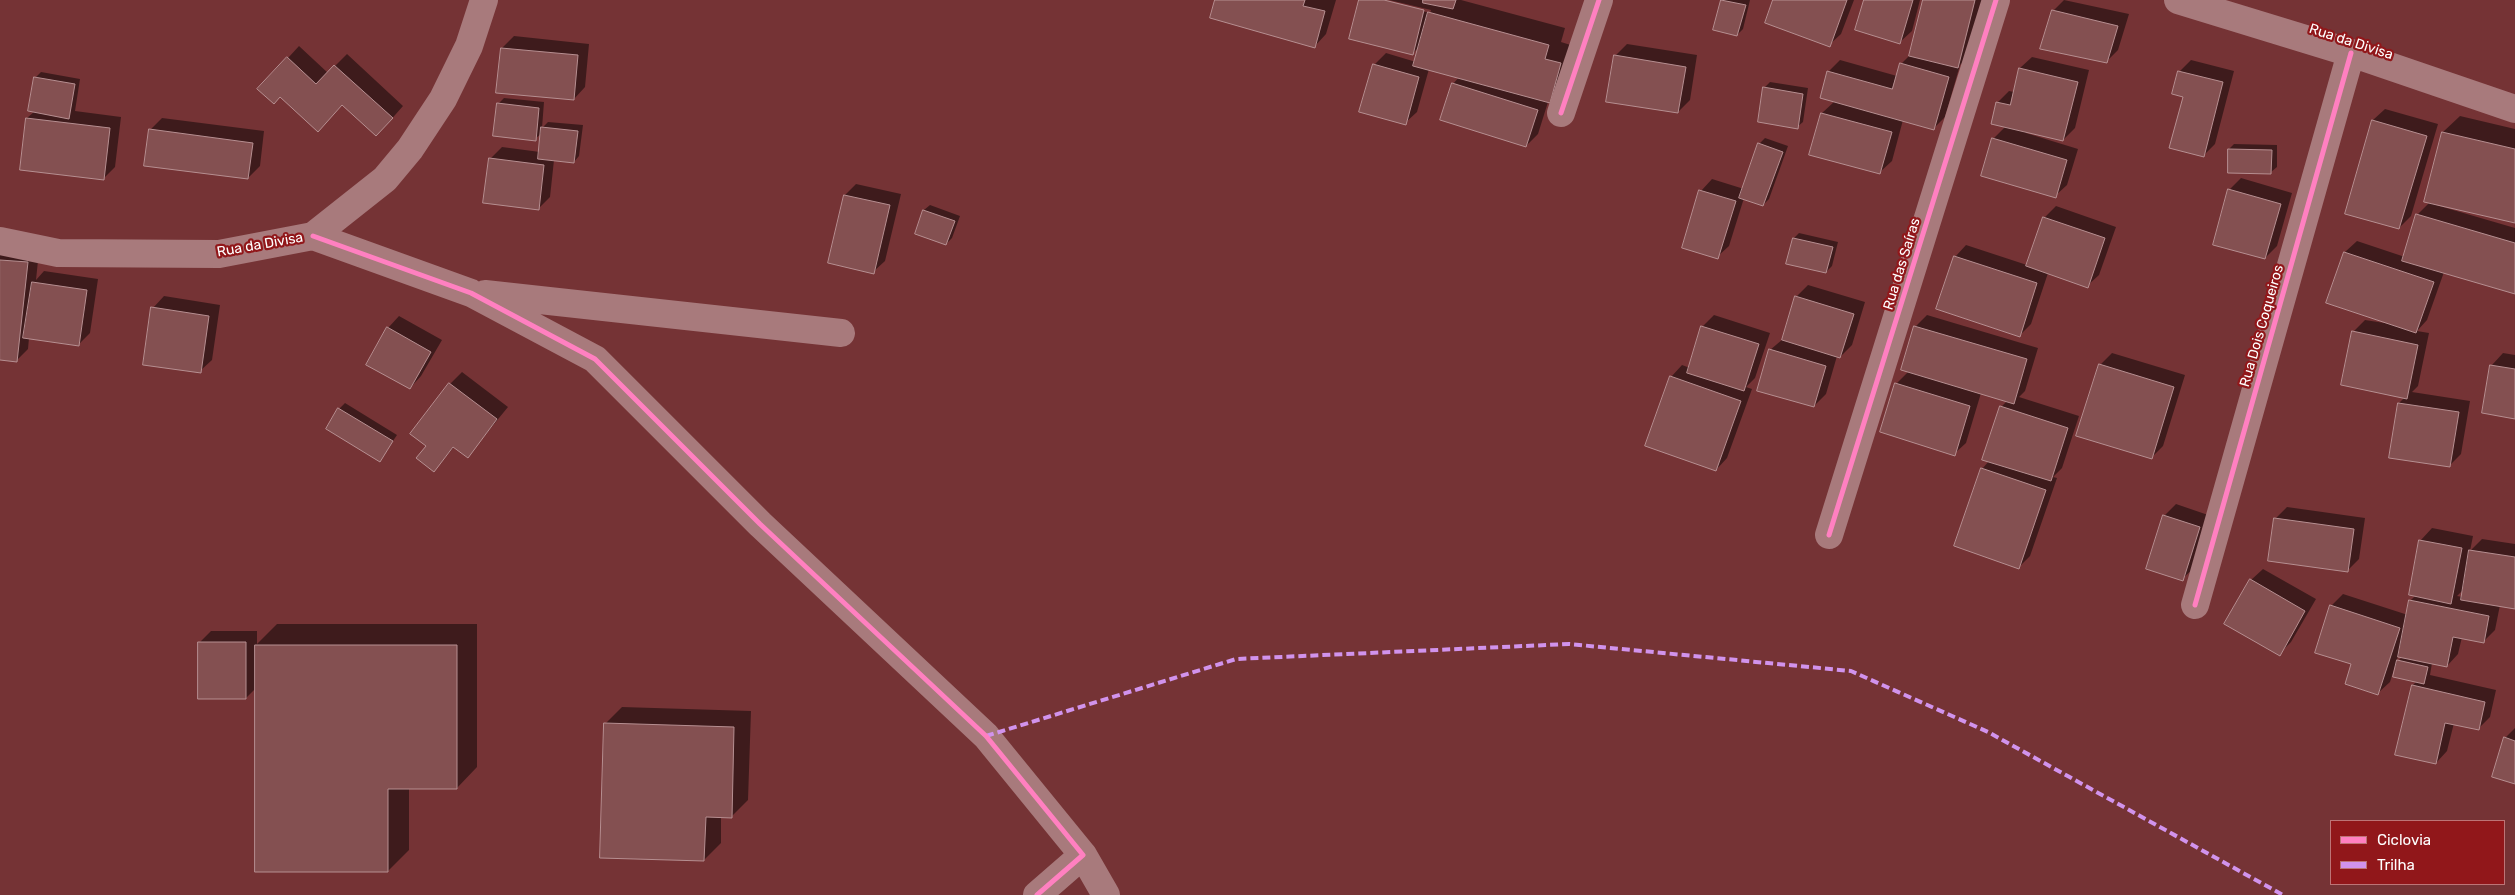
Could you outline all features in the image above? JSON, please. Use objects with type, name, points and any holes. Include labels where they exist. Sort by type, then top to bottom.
[{"type":"street","name":"Rua da Divisa","points":[[0,241],[58,253],[219,254],[313,236],[385,179],[410,149],[443,99],[469,46],[484,0]]},
{"type":"street","points":[[1561,114],[1599,0]]},
{"type":"street","name":"Rua das Saíras","points":[[1829,535],[1996,0]]},
{"type":"street","name":"Rua da Divisa","points":[[2178,0],[2351,53],[2515,109]]},
{"type":"street","name":"Rua Dois Coqueiros","points":[[2195,605],[2351,53]]},
{"type":"street","points":[[313,236],[471,293],[595,359],[760,524],[986,736],[1083,855],[1106,895]]},
{"type":"street","points":[[471,293],[841,333]]},
{"type":"street","points":[[1037,895],[1083,855]]},
{"type":"building","points":[[1215,0],[1305,0],[1303,6],[1325,11],[1315,48],[1210,18]]},
{"type":"building","points":[[1359,0],[1384,0],[1424,10],[1413,55],[1349,39]]},
{"type":"building","points":[[1423,0],[1456,0],[1453,9],[1423,3]]},
{"type":"building","points":[[1721,0],[1746,5],[1737,36],[1713,30]]},
{"type":"building","points":[[1773,0],[1847,0],[1830,47],[1765,23]]},
{"type":"building","points":[[1864,0],[1913,0],[1900,44],[1855,30]]},
{"type":"building","points":[[1923,0],[1975,0],[1958,68],[1909,56]]},
{"type":"building","points":[[2052,10],[2118,26],[2107,63],[2040,49]]},
{"type":"building","points":[[1428,12],[1549,45],[1545,59],[1561,63],[1550,103],[1413,66]]},
{"type":"building","points":[[501,48],[578,55],[574,100],[496,93]]},
{"type":"building","points":[[1614,55],[1686,67],[1678,113],[1606,102]]},
{"type":"building","points":[[287,57],[316,84],[334,65],[393,118],[376,136],[342,105],[318,132],[280,97],[274,104],[257,89]]},
{"type":"building","points":[[1900,63],[1949,77],[1934,130],[1820,98],[1827,71],[1892,89]]},
{"type":"building","points":[[1373,64],[1419,77],[1406,125],[1359,112]]},
{"type":"building","points":[[2019,68],[2078,82],[2063,141],[1991,124],[1996,102],[2010,105]]},
{"type":"building","points":[[2178,71],[2223,82],[2204,157],[2169,148],[2183,97],[2172,94]]},
{"type":"building","points":[[34,77],[75,84],[69,119],[28,111]]},
{"type":"building","points":[[1452,83],[1538,110],[1526,147],[1440,120]]},
{"type":"building","points":[[1763,87],[1803,94],[1798,129],[1758,122]]},
{"type":"building","points":[[497,103],[539,108],[536,141],[493,136]]},
{"type":"building","points":[[1821,113],[1892,132],[1880,174],[1809,155]]},
{"type":"building","points":[[26,118],[110,128],[104,180],[20,170]]},
{"type":"building","points":[[2372,120],[2427,136],[2399,229],[2345,214]]},
{"type":"building","points":[[541,127],[578,131],[574,163],[538,159]]},
{"type":"building","points":[[149,129],[253,143],[248,179],[144,166]]},
{"type":"building","points":[[2442,132],[2515,149],[2515,223],[2424,202]]},
{"type":"building","points":[[1992,138],[2067,160],[2056,198],[1981,176]]},
{"type":"building","points":[[1758,143],[1783,152],[1763,206],[1739,198]]},
{"type":"building","points":[[2228,149],[2272,150],[2271,174],[2228,173]]},
{"type":"building","points":[[489,158],[544,165],[539,210],[483,203]]},
{"type":"building","points":[[2228,189],[2281,204],[2265,259],[2213,245]]},
{"type":"building","points":[[1699,190],[1736,201],[1718,259],[1682,248]]},
{"type":"building","points":[[844,195],[890,205],[874,274],[828,263]]},
{"type":"building","points":[[923,210],[955,221],[946,245],[915,234]]},
{"type":"building","points":[[2416,214],[2515,243],[2515,294],[2402,261]]},
{"type":"building","points":[[2043,217],[2105,238],[2088,288],[2026,266]]},
{"type":"building","points":[[1793,238],[1833,247],[1826,273],[1786,264]]},
{"type":"building","points":[[2344,252],[2434,282],[2416,333],[2326,303]]},
{"type":"building","points":[[1954,256],[2037,283],[2020,337],[1936,309]]},
{"type":"building","points":[[0,260],[28,262],[17,362],[0,360]]},
{"type":"building","points":[[32,282],[87,290],[79,346],[23,338]]},
{"type":"building","points":[[1795,296],[1854,314],[1840,358],[1782,340]]},
{"type":"building","points":[[151,307],[209,316],[201,373],[143,365]]},
{"type":"building","points":[[1701,326],[1759,344],[1744,391],[1687,373]]},
{"type":"building","points":[[1914,326],[2027,359],[2014,404],[1901,370]]},
{"type":"building","points":[[387,327],[431,352],[410,389],[366,365]]},
{"type":"building","points":[[2352,331],[2418,345],[2407,399],[2341,385]]},
{"type":"building","points":[[1769,349],[1826,366],[1814,407],[1757,391]]},
{"type":"building","points":[[2099,364],[2174,387],[2152,459],[2076,436]]},
{"type":"building","points":[[2490,365],[2515,369],[2515,419],[2482,413]]},
{"type":"building","points":[[1670,376],[1741,401],[1716,471],[1645,446]]},
{"type":"building","points":[[449,383],[497,419],[468,458],[453,447],[434,472],[416,458],[426,446],[410,434]]},
{"type":"building","points":[[1895,383],[1970,406],[1955,456],[1880,432]]},
{"type":"building","points":[[2398,403],[2459,412],[2450,467],[2389,458]]},
{"type":"building","points":[[2000,406],[2068,428],[2051,481],[1982,460]]},
{"type":"building","points":[[338,408],[393,441],[380,462],[326,429]]},
{"type":"building","points":[[1981,468],[2046,490],[2019,569],[1954,546]]},
{"type":"building","points":[[2163,515],[2200,527],[2183,581],[2146,569]]},
{"type":"building","points":[[2274,518],[2354,529],[2348,572],[2268,561]]},
{"type":"building","points":[[2419,540],[2462,548],[2451,604],[2409,595]]},
{"type":"building","points":[[2469,550],[2515,557],[2515,609],[2461,600]]},
{"type":"building","points":[[2250,579],[2305,611],[2280,656],[2224,624]]},
{"type":"building","points":[[2409,600],[2489,616],[2484,643],[2453,637],[2447,667],[2398,657]]},
{"type":"building","points":[[2330,605],[2400,628],[2378,695],[2345,684],[2351,664],[2315,653]]},
{"type":"building","points":[[198,642],[246,642],[246,699],[198,699]]},
{"type":"building","points":[[255,645],[457,645],[457,789],[388,789],[388,872],[255,872]]},
{"type":"building","points":[[2397,660],[2428,667],[2424,684],[2393,677]]},
{"type":"building","points":[[2412,685],[2485,702],[2479,730],[2445,723],[2436,764],[2395,755]]},
{"type":"building","points":[[604,723],[734,727],[732,818],[706,817],[704,861],[600,858]]},
{"type":"building","points":[[2504,737],[2515,741],[2515,784],[2492,777]]},
{"type":"marked path","points":[[986,736],[1236,659],[1569,644],[1851,671],[1988,732],[2283,895]]},
{"type":"cycle path","points":[[1561,113],[1599,0]]},
{"type":"cycle path","points":[[1829,535],[1996,0]]},
{"type":"cycle path","points":[[2195,605],[2351,53]]},
{"type":"cycle path","points":[[313,236],[471,293],[595,359],[760,524],[986,736],[1083,855],[1037,895]]}]
